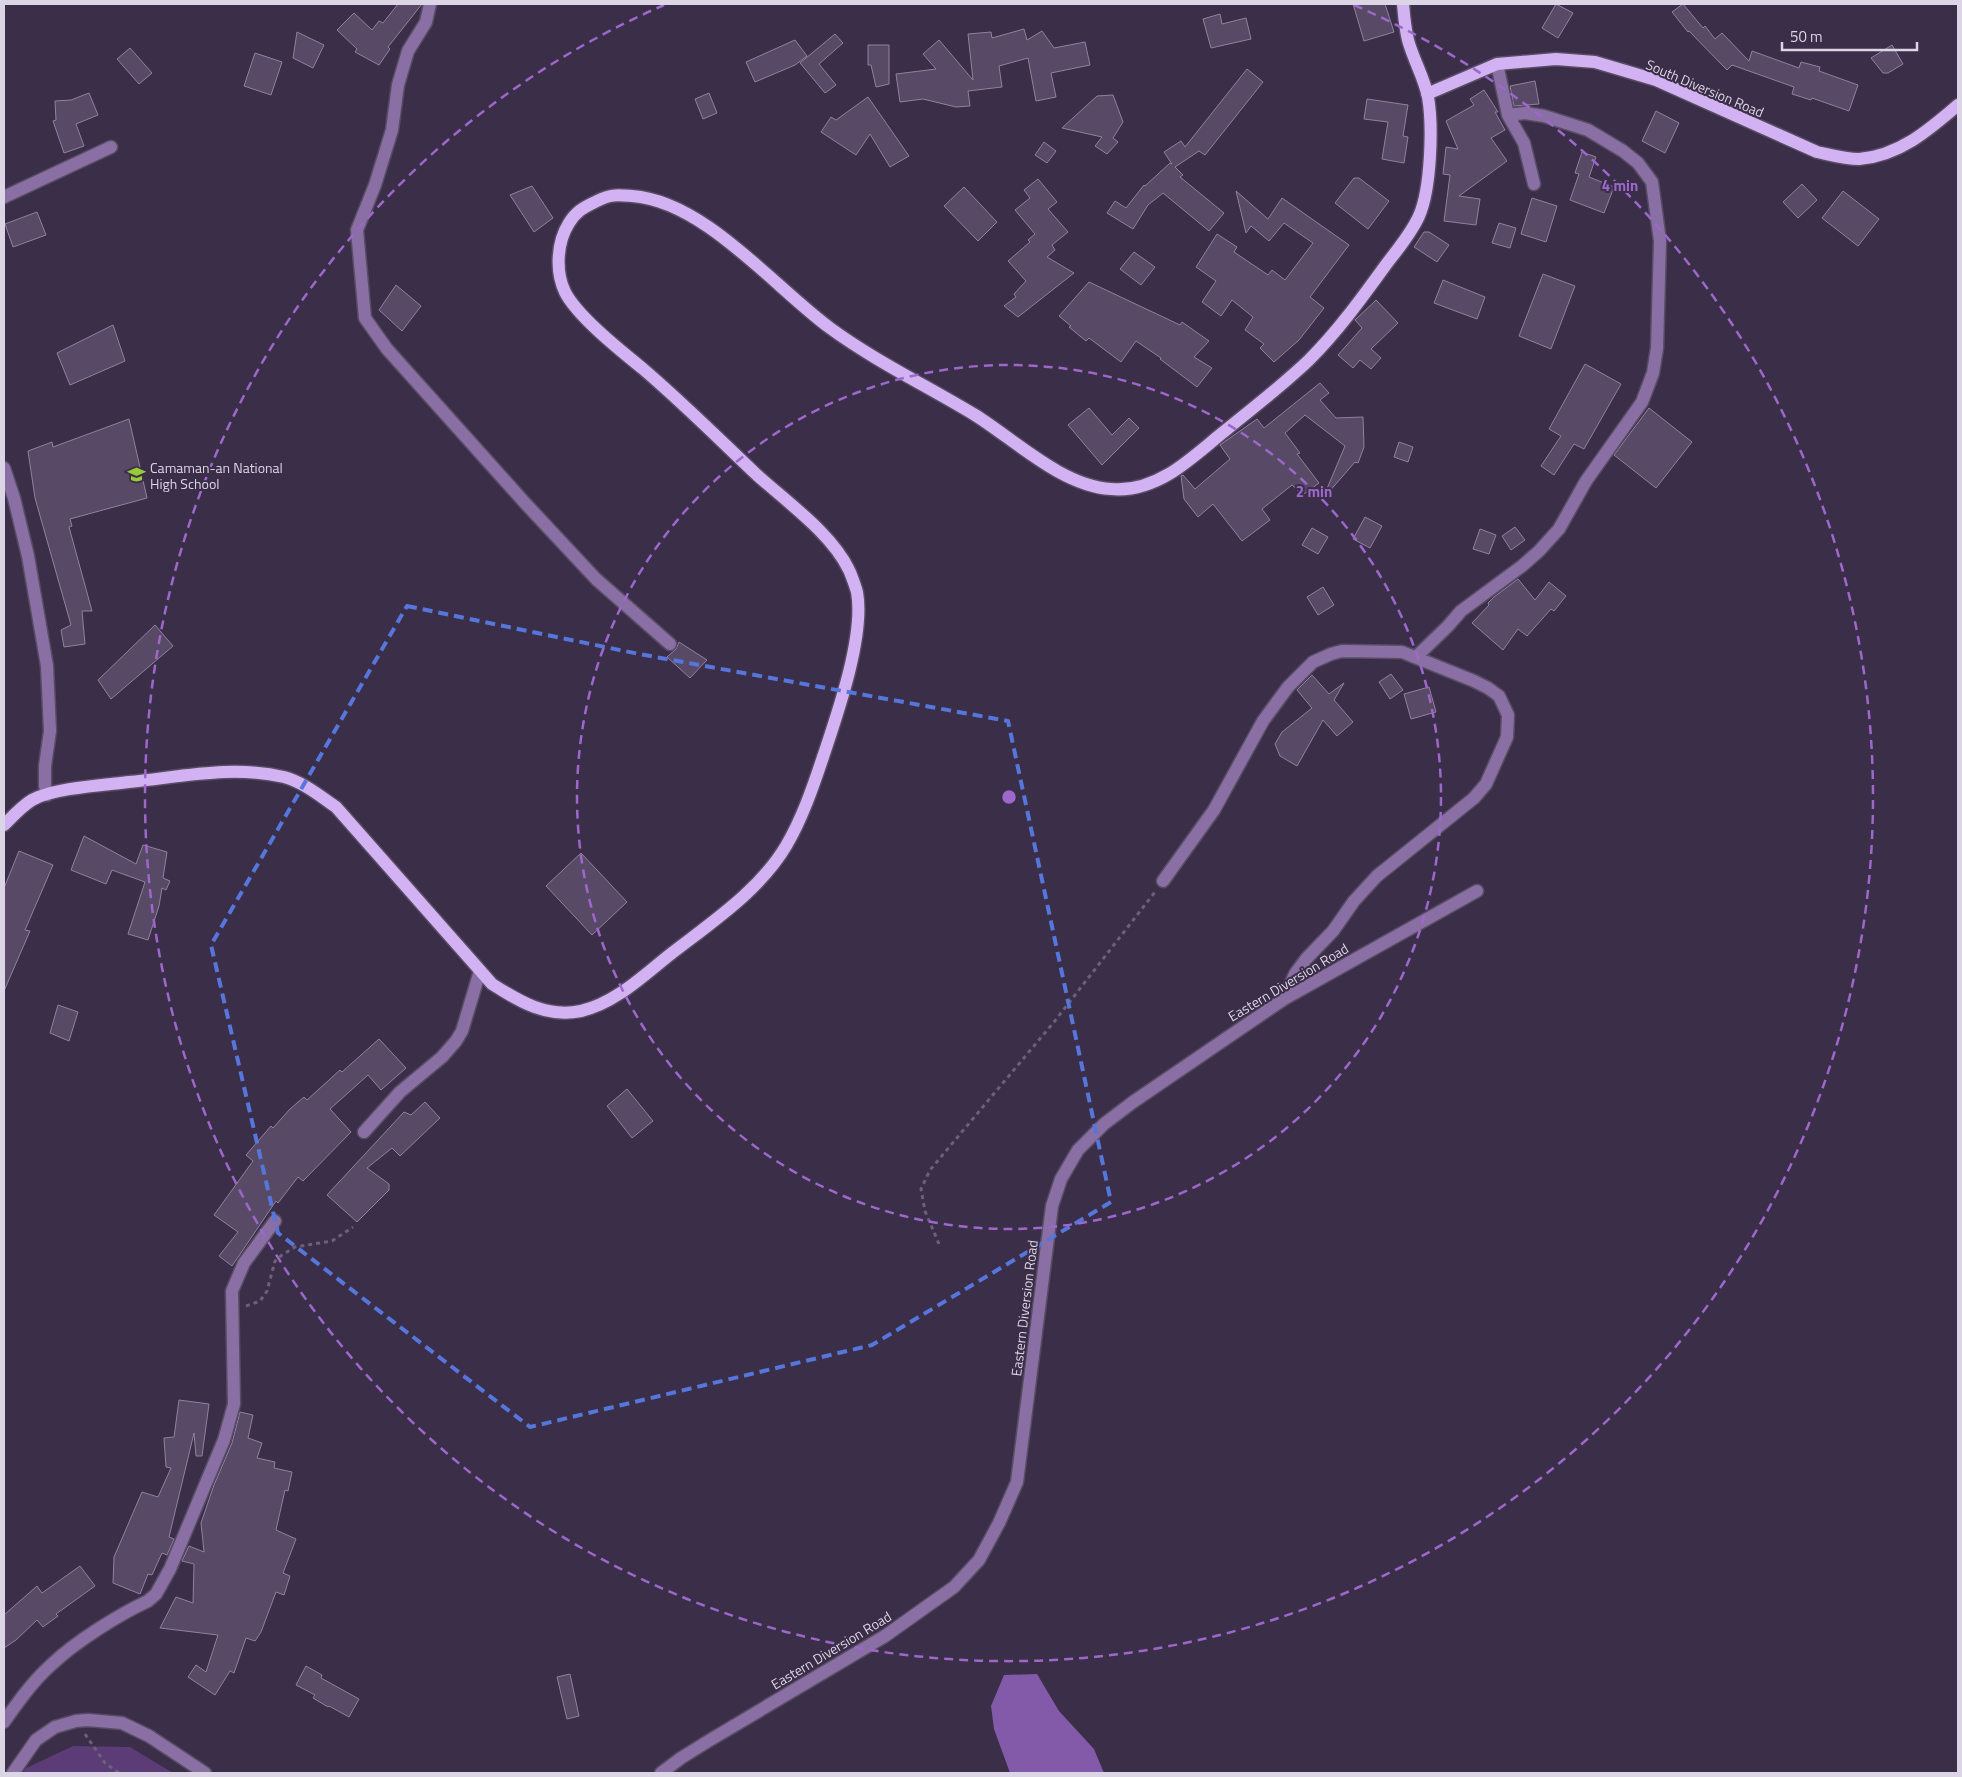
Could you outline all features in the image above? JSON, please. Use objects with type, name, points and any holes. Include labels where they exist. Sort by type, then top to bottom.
[{"type":"main road","points":[[4,825],[32,800],[90,786],[199,773],[240,772],[286,778],[313,790],[336,807],[492,984],[516,1000],[541,1011],[578,1012],[608,1001],[742,896],[768,872],[787,845],[810,793],[838,712],[854,647],[858,618],[857,591],[847,564],[823,534],[665,388],[611,342],[565,293],[558,266],[564,232],[576,212],[608,195],[651,198],[680,209],[713,230],[830,328],[885,363],[978,417],[1047,464],[1095,487],[1118,490],[1142,486],[1164,477],[1186,462],[1289,379],[1323,345],[1353,310],[1411,230],[1420,213],[1429,174],[1430,117],[1427,94],[1408,39],[1403,4]]},
{"type":"main road","name":"South Diversion Road","points":[[1427,94],[1497,64],[1556,59],[1595,62],[1656,80],[1817,152],[1842,158],[1859,159],[1881,154],[1911,143],[1958,105]]},
{"type":"street","points":[[430,4],[426,22],[408,51],[398,86],[392,130],[375,185],[357,230],[365,318],[387,349],[525,504],[596,578],[670,644]]},
{"type":"street","points":[[1497,64],[1508,115],[1524,144],[1534,184]]},
{"type":"street","points":[[1416,657],[1461,611],[1539,552],[1559,529],[1586,481],[1642,402],[1653,373],[1657,348],[1660,240],[1652,182],[1638,163],[1623,150],[1588,130],[1544,116],[1525,113],[1508,115]]},
{"type":"street","points":[[4,198],[111,147]]},
{"type":"street","points":[[4,468],[14,498],[28,556],[47,666],[50,731],[45,766],[47,795]]},
{"type":"street","points":[[1163,881],[1214,810],[1264,721],[1288,687],[1313,662],[1342,651],[1402,652],[1474,681],[1498,696],[1508,715],[1507,737],[1489,778],[1474,798],[1377,876],[1295,974],[1284,999]]},
{"type":"street","name":"Eastern Diversion Road","points":[[662,1773],[681,1758],[885,1636],[954,1587],[980,1560],[1017,1482],[1052,1206],[1061,1178],[1078,1150],[1104,1124],[1215,1045],[1284,999],[1477,892]]},
{"type":"street","points":[[364,1132],[400,1092],[442,1057],[456,1041],[462,1031],[480,970]]},
{"type":"street","points":[[4,1722],[50,1665],[83,1639],[148,1601],[156,1594],[170,1569],[224,1440],[234,1404],[235,1372],[232,1291],[244,1263],[275,1222]]},
{"type":"street","points":[[13,1773],[36,1740],[55,1727],[76,1721],[88,1720],[122,1723],[149,1736],[205,1773]]},
{"type":"path","points":[[939,1244],[925,1211],[921,1189],[930,1170],[1054,1022],[1163,881]]},
{"type":"path","points":[[232,1311],[260,1301],[268,1291],[271,1271],[275,1261],[282,1255],[295,1247],[332,1241],[353,1226]]},
{"type":"path","points":[[76,1721],[105,1763],[119,1773]]},
{"type":"highlighted area","points":[[407,606],[639,654],[1008,721],[1111,1202],[872,1345],[530,1427],[278,1233],[211,945]]},
{"type":"shaded area","points":[[1037,1674],[1059,1711],[1094,1749],[1104,1773],[1010,1773],[994,1729],[991,1706],[1004,1675]]},
{"type":"shaded area","points":[[73,1746],[130,1747],[173,1773],[23,1773],[26,1768]]},
{"type":"building","points":[[398,4],[422,4],[388,47],[390,49],[379,65],[355,52],[357,49],[337,30],[354,13],[372,30],[379,21],[383,23]]},
{"type":"building","points":[[1353,4],[1385,4],[1394,32],[1364,41]]},
{"type":"building","points":[[1556,4],[1573,13],[1558,38],[1542,28]]},
{"type":"building","points":[[1683,4],[1715,39],[1722,33],[1749,61],[1752,51],[1799,68],[1801,62],[1820,67],[1819,71],[1858,85],[1849,111],[1812,98],[1811,100],[1792,94],[1794,87],[1732,65],[1727,70],[1688,32],[1672,12]]},
{"type":"building","points":[[1220,14],[1222,24],[1246,18],[1251,39],[1211,48],[1203,19]]},
{"type":"building","points":[[1024,29],[1027,40],[1042,31],[1054,48],[1085,42],[1090,65],[1051,73],[1056,97],[1036,101],[1028,58],[999,66],[1002,87],[968,91],[970,106],[956,107],[923,99],[900,102],[896,74],[936,69],[923,54],[939,40],[973,80],[968,34],[991,32],[992,38]]},
{"type":"building","points":[[297,32],[324,45],[313,68],[293,58]]},
{"type":"building","points":[[835,34],[843,43],[819,64],[836,85],[825,93],[800,63]]},
{"type":"building","points":[[795,40],[807,56],[795,65],[755,82],[746,62]]},
{"type":"building","points":[[868,45],[889,45],[889,84],[876,87],[871,65],[868,65]]},
{"type":"building","points":[[1892,45],[1903,64],[1888,73],[1883,73],[1871,58]]},
{"type":"building","points":[[130,48],[152,73],[139,84],[117,59]]},
{"type":"building","points":[[255,53],[282,62],[271,95],[244,86]]},
{"type":"building","points":[[1247,69],[1263,82],[1205,155],[1199,151],[1175,167],[1183,175],[1180,177],[1224,213],[1209,231],[1163,193],[1148,205],[1133,229],[1107,213],[1115,201],[1126,208],[1144,185],[1170,163],[1172,164],[1164,152],[1181,141],[1185,147]]},
{"type":"building","points":[[1535,81],[1539,104],[1514,106],[1510,86]]},
{"type":"building","points":[[1484,90],[1498,112],[1495,112],[1505,130],[1491,138],[1507,161],[1459,196],[1480,199],[1476,225],[1444,221],[1450,175],[1443,174],[1446,147],[1458,149],[1446,121],[1474,105],[1470,99]]},
{"type":"building","points":[[89,93],[98,115],[76,124],[84,146],[64,153],[53,121],[56,120],[55,101],[71,100]]},
{"type":"building","points":[[709,93],[717,113],[703,119],[695,99]]},
{"type":"building","points":[[1113,95],[1123,122],[1113,138],[1118,142],[1107,154],[1095,146],[1102,137],[1062,128],[1097,96]]},
{"type":"building","points":[[868,97],[909,156],[890,167],[870,134],[856,155],[821,132],[831,117],[836,120]]},
{"type":"building","points":[[1367,99],[1408,105],[1403,136],[1408,137],[1404,163],[1382,159],[1388,122],[1364,119]]},
{"type":"building","points":[[1656,111],[1679,123],[1665,153],[1642,141]]},
{"type":"building","points":[[1044,142],[1056,151],[1047,163],[1035,155]]},
{"type":"building","points":[[1582,152],[1596,157],[1589,177],[1614,187],[1604,213],[1570,200],[1579,174],[1575,173]]},
{"type":"building","points":[[1354,178],[1359,178],[1389,201],[1368,229],[1335,203]]},
{"type":"building","points":[[1038,179],[1057,202],[1048,209],[1068,232],[1052,245],[1055,250],[1047,257],[1074,273],[1018,317],[1004,306],[1016,297],[1014,294],[1026,281],[1008,261],[1030,242],[1028,240],[1035,234],[1015,210],[1030,198],[1024,190]]},
{"type":"building","points":[[1802,184],[1817,200],[1798,218],[1783,202]]},
{"type":"building","points":[[532,186],[553,218],[534,232],[510,195]]},
{"type":"building","points":[[964,187],[997,222],[978,241],[944,206]]},
{"type":"building","points":[[1236,191],[1268,219],[1282,198],[1349,245],[1310,297],[1324,308],[1299,340],[1274,362],[1260,348],[1264,344],[1245,330],[1253,317],[1232,300],[1221,316],[1202,302],[1216,281],[1196,267],[1217,234],[1237,247],[1234,252],[1268,275],[1272,270],[1285,280],[1313,243],[1284,223],[1269,241],[1251,226],[1246,233]]},
{"type":"building","points":[[1843,191],[1879,219],[1858,246],[1822,218]]},
{"type":"building","points":[[1532,198],[1557,206],[1546,242],[1521,234]]},
{"type":"building","points":[[37,212],[46,235],[13,247],[5,224]]},
{"type":"building","points":[[1499,223],[1516,228],[1510,248],[1492,243]]},
{"type":"building","points":[[1424,232],[1429,232],[1449,245],[1437,262],[1414,247]]},
{"type":"building","points":[[1134,252],[1155,267],[1141,285],[1120,269]]},
{"type":"building","points":[[1543,274],[1575,286],[1551,349],[1519,336]]},
{"type":"building","points":[[1443,280],[1485,297],[1477,319],[1434,303]]},
{"type":"building","points":[[1089,282],[1180,325],[1182,322],[1209,341],[1194,357],[1212,368],[1197,387],[1136,341],[1121,362],[1089,338],[1086,341],[1069,327],[1071,326],[1059,316]]},
{"type":"building","points":[[396,285],[421,306],[402,331],[379,310]]},
{"type":"building","points":[[1376,300],[1398,323],[1371,349],[1381,358],[1371,369],[1360,360],[1353,368],[1338,355],[1362,328],[1355,320]]},
{"type":"building","points":[[113,325],[125,361],[70,385],[57,353]]},
{"type":"building","points":[[1585,364],[1621,384],[1584,449],[1574,444],[1554,475],[1541,466],[1561,436],[1549,429]]},
{"type":"building","points":[[1320,383],[1329,393],[1320,400],[1336,418],[1363,417],[1364,447],[1358,463],[1355,462],[1328,493],[1326,491],[1345,446],[1305,415],[1285,433],[1300,453],[1297,454],[1319,483],[1303,495],[1292,485],[1262,509],[1270,520],[1242,541],[1213,504],[1198,517],[1184,499],[1181,476],[1183,475],[1195,489],[1230,459],[1220,445],[1257,419],[1264,428]]},
{"type":"building","points":[[1089,408],[1112,435],[1129,418],[1139,428],[1102,465],[1068,425]]},
{"type":"building","points":[[1649,408],[1692,442],[1656,488],[1614,455]]},
{"type":"building","points":[[129,419],[147,498],[70,519],[72,526],[69,527],[92,611],[82,611],[85,644],[64,647],[61,630],[71,625],[35,498],[28,451],[52,442],[53,447]]},
{"type":"building","points":[[1399,442],[1413,447],[1408,462],[1394,457]]},
{"type":"building","points":[[1365,517],[1382,526],[1370,548],[1353,539]]},
{"type":"building","points":[[1515,527],[1525,540],[1511,550],[1502,536]]},
{"type":"building","points":[[1312,528],[1328,537],[1318,554],[1302,545]]},
{"type":"building","points":[[1480,529],[1496,535],[1489,554],[1473,549]]},
{"type":"building","points":[[1518,579],[1535,600],[1549,582],[1566,596],[1554,611],[1551,609],[1527,636],[1518,629],[1503,650],[1472,623],[1494,597]]},
{"type":"building","points":[[1323,587],[1334,605],[1318,615],[1307,597]]},
{"type":"building","points":[[155,625],[173,646],[111,699],[98,680]]},
{"type":"building","points":[[679,642],[707,660],[690,678],[667,657],[676,649]]},
{"type":"building","points":[[1391,674],[1403,690],[1390,699],[1379,682]]},
{"type":"building","points":[[1312,675],[1329,694],[1344,683],[1334,700],[1353,722],[1337,736],[1323,720],[1297,766],[1280,756],[1275,744],[1282,732],[1312,708],[1297,690]]},
{"type":"building","points":[[1429,687],[1436,712],[1411,719],[1404,694]]},
{"type":"building","points":[[84,836],[136,864],[143,845],[167,852],[163,878],[170,881],[166,890],[162,888],[159,906],[148,940],[128,934],[145,882],[112,870],[106,884],[71,870]]},
{"type":"building","points":[[19,851],[53,865],[25,930],[30,931],[4,991],[4,888]]},
{"type":"building","points":[[581,853],[627,902],[592,935],[546,886]]},
{"type":"building","points":[[58,1005],[78,1012],[69,1041],[50,1033]]},
{"type":"building","points":[[379,1039],[406,1068],[381,1090],[368,1075],[330,1109],[351,1132],[303,1181],[298,1177],[278,1203],[276,1201],[232,1266],[219,1256],[238,1232],[214,1215],[253,1161],[246,1155],[271,1126],[273,1128],[290,1109],[304,1097],[307,1100],[340,1070],[342,1072]]},
{"type":"building","points":[[627,1089],[653,1121],[632,1138],[607,1106]]},
{"type":"building","points":[[425,1102],[440,1118],[400,1156],[392,1148],[367,1168],[389,1184],[389,1190],[357,1222],[327,1195],[404,1112],[411,1115]]},
{"type":"building","points":[[179,1400],[209,1404],[202,1456],[196,1456],[194,1433],[169,1537],[174,1539],[167,1555],[162,1553],[152,1575],[148,1574],[140,1594],[113,1583],[114,1557],[142,1492],[158,1497],[171,1468],[166,1467],[164,1438],[174,1437]]},
{"type":"building","points":[[240,1412],[253,1415],[248,1438],[262,1443],[257,1458],[275,1462],[274,1468],[292,1472],[288,1491],[285,1490],[276,1530],[296,1539],[283,1573],[290,1576],[284,1595],[276,1592],[261,1632],[255,1641],[246,1638],[234,1673],[230,1671],[215,1695],[188,1677],[196,1665],[206,1672],[218,1635],[160,1628],[176,1597],[193,1603],[194,1564],[182,1561],[189,1546],[204,1552],[201,1523],[214,1485],[232,1443]]},
{"type":"building","points":[[80,1566],[95,1586],[56,1614],[58,1616],[43,1627],[37,1620],[16,1640],[4,1648],[4,1615],[37,1586],[42,1593]]},
{"type":"building","points":[[306,1666],[322,1675],[321,1678],[359,1699],[349,1717],[313,1698],[315,1695],[296,1685]]},
{"type":"building","points":[[570,1674],[579,1716],[567,1719],[557,1677]]},
{"type":"place","name":"Camaman-an National High School","points":[[136,475]]}]
